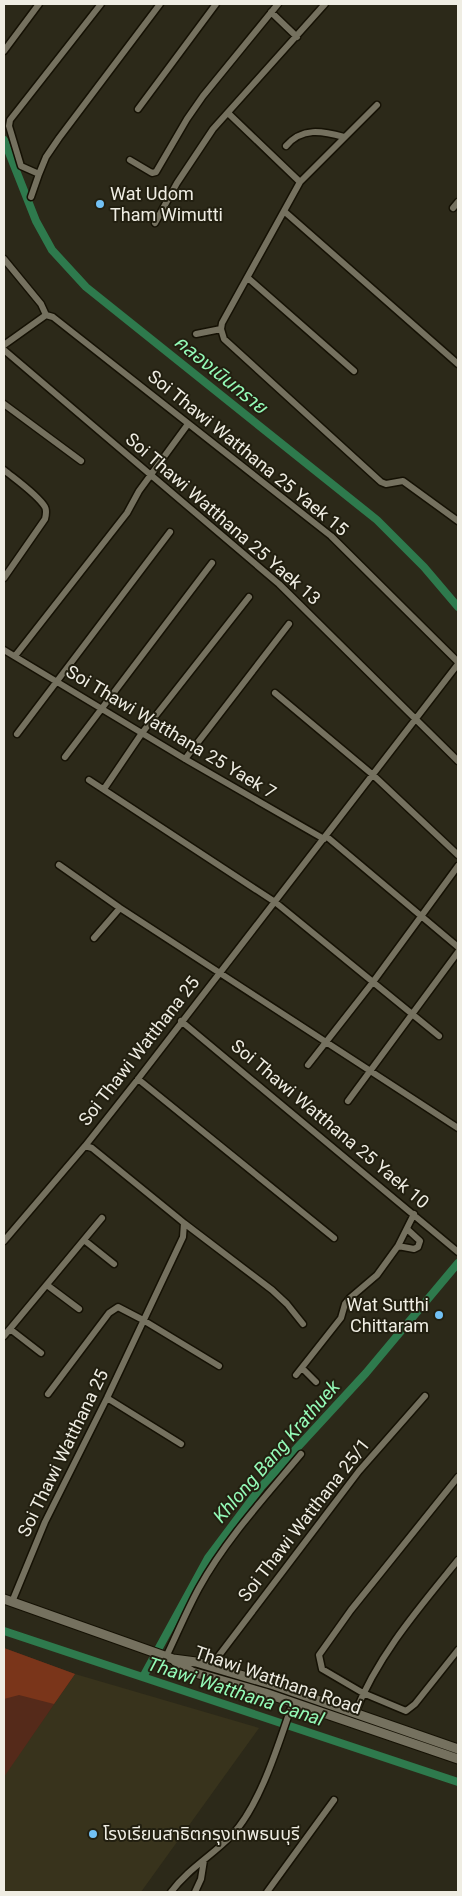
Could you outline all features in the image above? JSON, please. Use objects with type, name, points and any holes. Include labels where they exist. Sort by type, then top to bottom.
[{"type":"main road","name":"Thawi Watthana Road","points":[[8,1600],[166,1657],[211,1666],[458,1749]]},
{"type":"main road","name":"Thawi Watthana Road","points":[[166,1657],[192,1672],[293,1702],[458,1759]]},
{"type":"street","points":[[4,51],[39,4]]},
{"type":"street","points":[[31,197],[46,157],[160,4]]},
{"type":"street","points":[[138,109],[216,4]]},
{"type":"street","points":[[130,160],[152,173],[156,172],[187,119],[278,4]]},
{"type":"street","points":[[155,222],[202,144],[325,4]]},
{"type":"street","points":[[39,174],[21,166],[9,126],[10,120],[97,5]]},
{"type":"street","points":[[271,12],[297,37]]},
{"type":"street","points":[[377,105],[300,182],[221,329],[221,334],[228,343],[381,482],[386,484],[403,481],[458,521]]},
{"type":"street","points":[[228,113],[300,182]]},
{"type":"street","points":[[286,146],[294,136],[306,132],[331,133],[344,137]]},
{"type":"street","points":[[453,208],[458,202]]},
{"type":"street","points":[[285,212],[458,364]]},
{"type":"street","points":[[4,259],[41,304],[46,315],[4,346]]},
{"type":"street","points":[[248,278],[354,370]]},
{"type":"street","name":"Soi Thawi Watthana 25 Yaek 15","points":[[46,315],[52,317],[331,536],[458,663]]},
{"type":"street","points":[[196,334],[221,329]]},
{"type":"street","name":"Soi Thawi Watthana 25 Yaek 13","points":[[4,350],[279,584],[458,761]]},
{"type":"street","points":[[4,404],[81,461]]},
{"type":"street","points":[[15,656],[127,513],[151,474],[188,424]]},
{"type":"street","points":[[4,470],[39,501],[45,508],[46,513],[45,519],[4,578]]},
{"type":"street","points":[[17,734],[170,532]]},
{"type":"street","points":[[65,756],[212,563]]},
{"type":"street","points":[[104,789],[142,733],[248,596]]},
{"type":"street","points":[[186,759],[289,624]]},
{"type":"street","name":"Soi Thawi Watthana 25 Yaek 7","points":[[4,650],[186,759],[325,837],[458,947]]},
{"type":"street","name":"Soi Thawi Watthana 25","points":[[8,1600],[183,1237],[184,1223],[92,1148],[85,1146],[458,663]]},
{"type":"street","points":[[275,693],[373,775],[458,855]]},
{"type":"street","points":[[89,780],[275,902],[439,1036]]},
{"type":"street","points":[[58,865],[120,908],[328,1041],[458,1128]]},
{"type":"street","points":[[308,1065],[374,982],[458,866]]},
{"type":"street","points":[[94,938],[120,908]]},
{"type":"street","points":[[348,1101],[458,952]]},
{"type":"street","name":"Soi Thawi Watthana 25 Yaek 10","points":[[181,1021],[458,1252]]},
{"type":"street","points":[[138,1079],[334,1238]]},
{"type":"street","points":[[4,1241],[85,1146]]},
{"type":"street","points":[[296,1375],[341,1318],[345,1304],[376,1276],[398,1246],[414,1214]]},
{"type":"street","points":[[4,1336],[102,1218]]},
{"type":"street","points":[[184,1223],[272,1290],[287,1304],[303,1324]]},
{"type":"street","points":[[398,1246],[414,1249],[418,1247],[420,1241],[407,1229]]},
{"type":"street","points":[[84,1240],[114,1264]]},
{"type":"street","points":[[47,1285],[79,1309]]},
{"type":"street","points":[[48,1394],[114,1308],[124,1309],[219,1366]]},
{"type":"street","points":[[10,1329],[41,1353]]},
{"type":"street","points":[[302,1368],[316,1382]]},
{"type":"street","name":"Soi Thawi Watthana 25/1","points":[[211,1666],[359,1471],[424,1396]]},
{"type":"street","points":[[107,1398],[181,1444]]},
{"type":"street","points":[[166,1657],[200,1587],[235,1535],[301,1454]]},
{"type":"street","points":[[458,1476],[351,1610],[319,1655],[322,1669],[363,1692],[406,1711],[416,1704],[458,1650]]},
{"type":"street","points":[[355,1713],[363,1692],[404,1627],[458,1560]]},
{"type":"street","points":[[171,1892],[194,1865],[204,1860],[232,1835],[243,1821],[277,1749],[293,1702]]},
{"type":"street","points":[[268,1892],[334,1800]]},
{"type":"street","points":[[194,1892],[201,1879],[204,1860]]},
{"type":"shaded area","points":[[4,1648],[75,1674],[4,1777]]},
{"type":"shaded area","points":[[4,1648],[75,1674],[54,1704],[19,1695],[4,1699]]},
{"type":"shaded area","name":"โรงเรียนสาธิตกรุงเทพธนบุรี","points":[[75,1674],[259,1728],[141,1892],[4,1892],[4,1776]]},
{"type":"waterway","name":"คลองเนินทราย","points":[[4,140],[36,221],[52,250],[86,287],[377,520],[424,567],[458,607]]},
{"type":"waterway","name":"Khlong Bang Krathuek","points":[[143,1677],[208,1558],[261,1487],[366,1373],[458,1263]]},
{"type":"waterway","name":"Thawi Watthana Canal","points":[[4,1631],[458,1782]]},
{"type":"place","name":"Wat Udom Tham Wimutti","points":[[100,204]]},
{"type":"place","name":"Wat Sutthi Chittaram","points":[[439,1315]]},
{"type":"place","name":"โรงเรียนสาธิตกรุงเทพธนบุรี","points":[[93,1834]]}]
